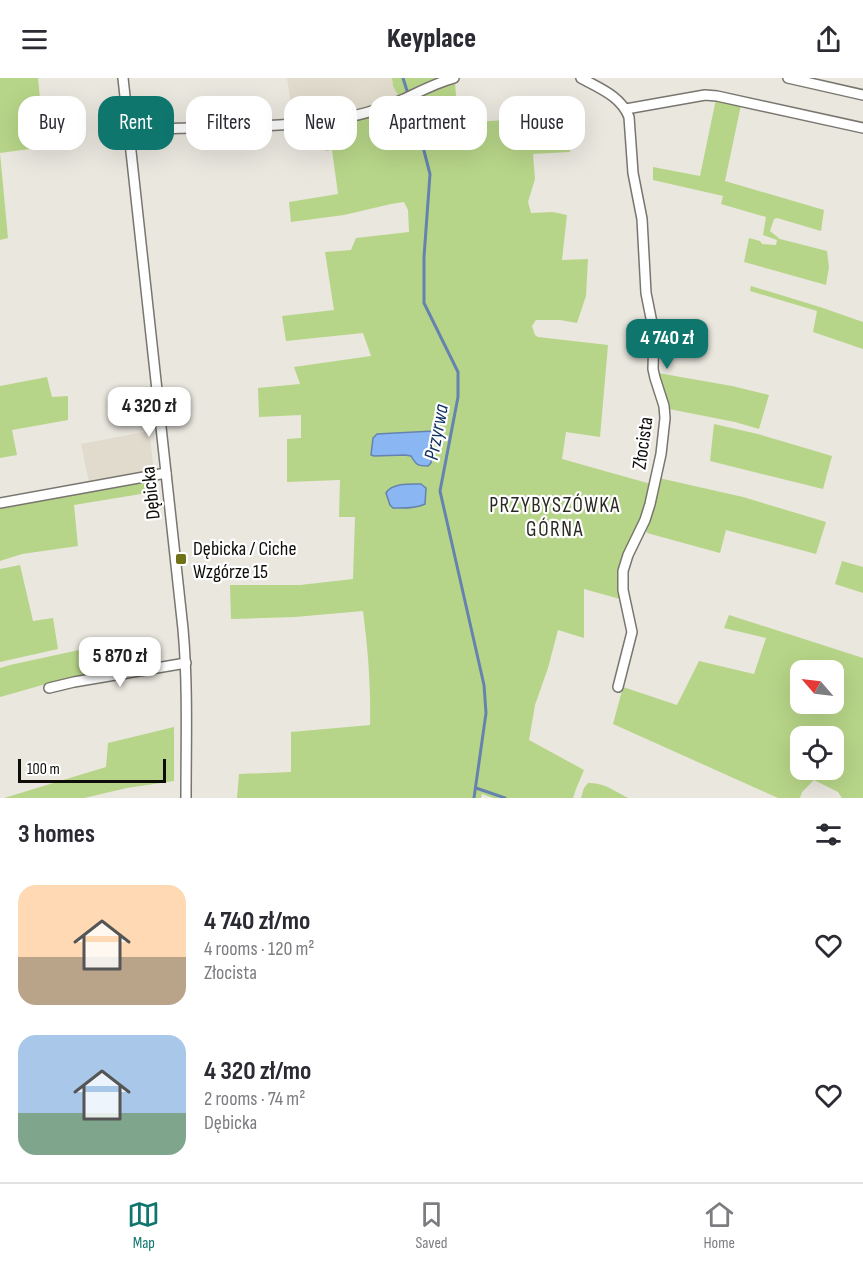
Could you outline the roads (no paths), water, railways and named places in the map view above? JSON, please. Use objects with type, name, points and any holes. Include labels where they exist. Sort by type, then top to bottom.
[{"type":"street","name":"Dębicka","points":[[123,78],[125,96]]},
{"type":"street","points":[[174,128],[194,126],[263,127],[304,124],[353,116],[372,111],[454,78]]},
{"type":"street","points":[[581,78],[612,95],[626,109],[698,96],[717,96],[863,128]]},
{"type":"street","points":[[788,78],[863,95]]},
{"type":"street","name":"Złocista","points":[[618,687],[632,632],[623,590],[623,571],[650,504],[661,454],[665,418],[664,406],[655,378],[654,333],[646,293],[642,219],[633,173],[629,117],[626,109]]},
{"type":"street","name":"Dębicka","points":[[131,150],[186,663],[186,798]]},
{"type":"street","points":[[0,503],[166,473]]},
{"type":"street","points":[[49,688],[186,663]]},
{"type":"water","points":[[433,431],[431,463],[428,466],[418,464],[411,456],[371,455],[373,438],[377,434]]},
{"type":"water","points":[[421,484],[426,488],[425,504],[405,508],[393,508],[390,505],[386,493],[392,487]]},
{"type":"waterway","name":"Przyrwa","points":[[403,78],[430,174],[424,257],[424,303],[458,372],[458,397],[440,491],[484,685],[486,713],[474,798]]},
{"type":"waterway","points":[[476,788],[505,798]]},
{"type":"place","name":"Dębicka / Ciche Wzgórze 15","points":[[181,559]]},
{"type":"district","name":"PRZYBYSZÓWKA GÓRNA","points":[[555,517]]}]
